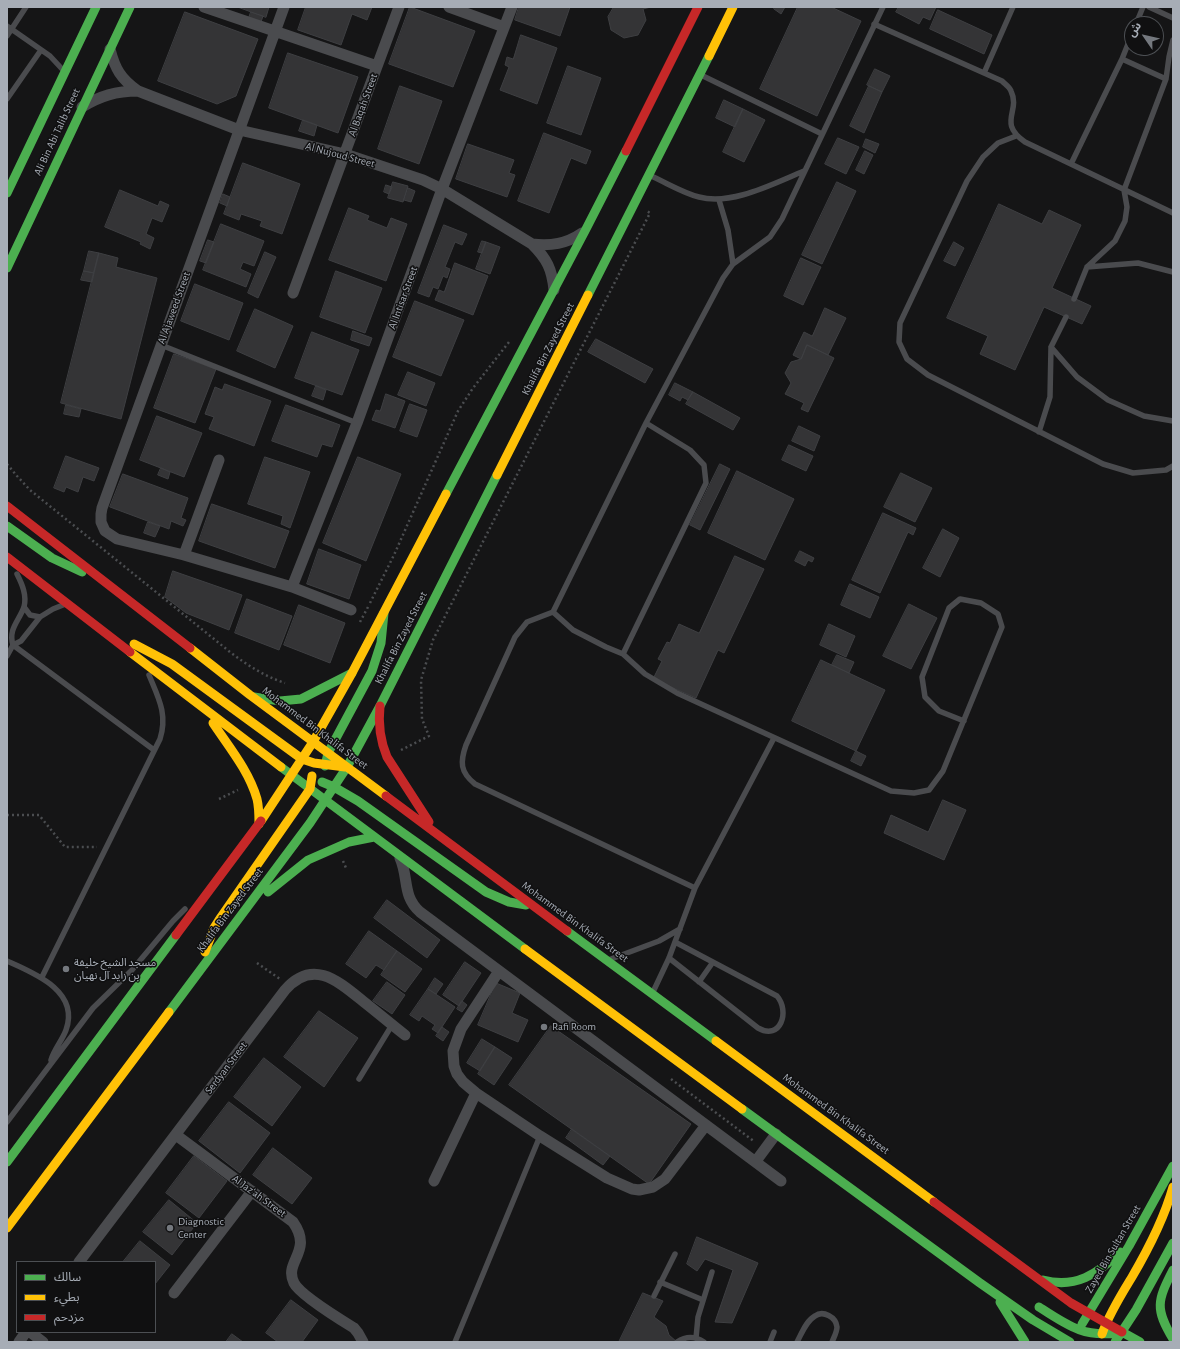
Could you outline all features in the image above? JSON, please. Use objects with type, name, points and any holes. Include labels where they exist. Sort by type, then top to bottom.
[{"type":"main road","name":"Ali Bin Abi Talib Street","points":[[7,193],[96,7]]},
{"type":"main road","name":"Ali Bin Abi Talib Street","points":[[7,268],[130,7]]},
{"type":"main road","name":"Khalifa Bin Zayed Street","points":[[7,1161],[259,824],[313,742],[384,613],[585,231],[698,7]]},
{"type":"main road","name":"Khalifa Bin Zayed Street","points":[[7,1228],[202,968],[325,801],[347,767],[380,706],[649,176],[733,7]]},
{"type":"main road","name":"Mohammed Bin Khalifa Street","points":[[8,506],[250,695],[652,994],[1071,1303],[1140,1342]]},
{"type":"main road","points":[[7,526],[60,564],[82,572],[94,574]]},
{"type":"main road","points":[[9,559],[399,856],[928,1246],[1052,1332],[1070,1342]]},
{"type":"main road","points":[[325,801],[325,765],[328,753],[372,671],[381,643],[384,613]]},
{"type":"main road","points":[[116,641],[134,644],[172,664],[302,759],[325,765],[347,767]]},
{"type":"main road","points":[[250,695],[270,700],[291,700],[301,698],[352,673]]},
{"type":"main road","points":[[380,706],[378,727],[387,758],[438,835]]},
{"type":"main road","points":[[203,708],[239,761],[251,784],[257,799],[259,824]]},
{"type":"main road","points":[[202,968],[204,954],[214,928],[310,789],[314,763],[313,742]]},
{"type":"main road","points":[[291,775],[324,782],[358,801],[486,892],[509,902],[534,906]]},
{"type":"main road","points":[[241,915],[308,860],[350,842],[374,837]]},
{"type":"main road","name":"Zayed Bin Sultan Street","points":[[1070,1342],[1104,1290],[1140,1229],[1173,1166]]},
{"type":"main road","points":[[1102,1339],[1106,1323],[1138,1267],[1161,1221],[1173,1185]]},
{"type":"main road","points":[[1039,1278],[1064,1284],[1081,1280],[1098,1271],[1110,1262],[1140,1229]]},
{"type":"main road","points":[[1115,1342],[1136,1310],[1173,1243]]},
{"type":"main road","points":[[928,1246],[955,1253]]},
{"type":"main road","points":[[1173,1270],[1161,1292],[1159,1309],[1173,1339]]},
{"type":"main road","points":[[990,1290],[1008,1313],[1025,1342]]},
{"type":"main road","points":[[1034,1304],[1090,1338],[1102,1339],[1122,1332]]},
{"type":"main road","points":[[1089,1313],[1090,1338]]},
{"type":"street","points":[[204,7],[377,66]]},
{"type":"street","name":"Al Ajaweed Street","points":[[284,7],[101,514],[105,531],[116,539],[184,555],[292,587],[351,610]]},
{"type":"street","name":"Al Baqah Street","points":[[293,293],[399,7]]},
{"type":"street","points":[[449,7],[504,27]]},
{"type":"street","name":"Al Intisar Street","points":[[292,587],[357,423],[442,189],[512,7]]},
{"type":"street","name":"Al Nujoud Street","points":[[110,49],[113,62],[119,73],[127,83],[138,91],[239,130],[345,154],[412,176],[442,189],[532,244],[541,253],[548,264],[554,290]]},
{"type":"street","name":"Al Nujoud Street","points":[[82,107],[108,94],[123,91],[138,91]]},
{"type":"street","name":"Al Nujoud Street","points":[[532,244],[546,246],[560,244],[573,239],[585,231]]},
{"type":"street","points":[[184,555],[219,460]]},
{"type":"street","points":[[399,856],[404,871],[407,893],[415,908],[781,1181]]},
{"type":"street","points":[[499,971],[461,1029],[453,1051],[454,1066],[457,1074],[463,1082],[476,1093],[540,1136],[607,1178],[632,1189],[639,1190],[653,1187],[665,1178],[706,1125]]},
{"type":"street","name":"Serdyan Street","points":[[80,1261],[290,985],[295,981],[307,975],[322,975],[329,977],[343,985],[405,1035]]},
{"type":"street","points":[[434,1181],[476,1093]]},
{"type":"street","points":[[756,1161],[776,1134]]},
{"type":"street","name":"Al Jaz'ah Street","points":[[176,1135],[289,1218],[297,1227],[301,1244],[298,1256],[292,1267],[292,1278],[297,1288],[354,1328],[358,1332],[363,1342]]},
{"type":"street","points":[[174,1293],[252,1191]]},
{"type":"street","points":[[19,1342],[25,1333]]},
{"type":"street","points":[[31,1333],[43,1342]]},
{"type":"lane","points":[[7,36],[9,28],[26,7]]},
{"type":"lane","points":[[695,888],[475,784],[467,778],[462,764],[462,755],[515,637],[527,622],[553,612],[646,423],[722,278],[733,264],[770,236],[782,219],[883,7]]},
{"type":"lane","points":[[984,73],[1013,7]]},
{"type":"lane","points":[[1149,7],[1173,18]]},
{"type":"lane","points":[[874,24],[1002,81],[1011,90],[1013,100],[1011,126],[1016,136],[1025,142],[1173,213]]},
{"type":"lane","points":[[9,28],[41,50],[56,62],[65,72]]},
{"type":"lane","points":[[1074,299],[1087,267],[1115,241],[1125,222],[1127,207],[1124,190],[1166,80],[1173,40]]},
{"type":"lane","points":[[7,99],[41,50]]},
{"type":"lane","points":[[1071,164],[1124,54]]},
{"type":"lane","points":[[1122,59],[1166,80]]},
{"type":"lane","points":[[699,74],[822,134]]},
{"type":"lane","points":[[1016,136],[998,143],[983,157],[967,181],[900,323],[899,342],[907,359],[928,375],[1102,464],[1133,473],[1166,470],[1173,466]]},
{"type":"lane","points":[[649,176],[699,197],[719,200],[749,193],[804,171]]},
{"type":"lane","points":[[719,200],[728,230],[733,264]]},
{"type":"lane","points":[[1087,267],[1138,263],[1173,272]]},
{"type":"lane","points":[[1039,432],[1050,397],[1051,347],[1066,317]]},
{"type":"lane","points":[[161,345],[357,423]]},
{"type":"lane","points":[[1051,347],[1077,377],[1108,400],[1144,416],[1173,421]]},
{"type":"lane","points":[[623,654],[706,483],[704,466],[690,450],[646,423]]},
{"type":"lane","points":[[9,559],[24,592],[24,607],[12,632],[13,645],[154,750]]},
{"type":"lane","points":[[553,612],[574,630],[623,654],[645,674],[677,692],[891,791],[914,793],[929,790],[943,771],[964,721],[1002,627],[998,614],[981,603],[960,599],[949,608],[922,677],[925,697],[939,712],[964,721]]},
{"type":"lane","points":[[7,656],[13,645],[21,641],[40,617],[53,609],[68,604]]},
{"type":"lane","points":[[24,607],[30,615],[40,617]]},
{"type":"lane","points":[[42,977],[162,732],[164,716],[162,708],[144,662]]},
{"type":"lane","points":[[652,994],[669,958],[695,888],[774,738]]},
{"type":"lane","points":[[7,1122],[93,1008],[132,970],[172,921],[190,905],[209,892]]},
{"type":"lane","points":[[607,960],[659,941],[680,929]]},
{"type":"lane","points":[[669,958],[758,1028],[764,1031],[771,1031],[778,1028],[782,1022],[782,1004],[777,996],[675,942]]},
{"type":"lane","points":[[7,960],[42,977],[61,995],[67,1007],[68,1023],[66,1030],[54,1050],[50,1065]]},
{"type":"lane","points":[[699,982],[713,962]]},
{"type":"lane","points":[[359,1079],[392,1025]]},
{"type":"lane","points":[[455,1342],[540,1136]]},
{"type":"lane","points":[[654,1296],[675,1254]]},
{"type":"lane","points":[[696,1338],[698,1317],[712,1272]]},
{"type":"lane","points":[[660,1282],[703,1300]]},
{"type":"lane","points":[[797,1342],[813,1316],[823,1314],[832,1318],[836,1323],[837,1328],[832,1342]]},
{"type":"lane","points":[[770,1342],[774,1332]]},
{"type":"lane","points":[[677,1342],[683,1338],[690,1337],[704,1342]]},
{"type":"path","points":[[387,758],[429,736],[422,719],[421,680],[433,640],[650,213],[634,205]]},
{"type":"path","points":[[357,628],[394,555],[458,411],[473,388],[510,340]]},
{"type":"path","points":[[7,464],[30,490],[235,656],[260,673],[289,685]]},
{"type":"path","points":[[219,799],[251,784]]},
{"type":"path","points":[[7,815],[39,815],[65,847],[106,847]]},
{"type":"path","points":[[257,964],[290,985]]},
{"type":"building","points":[[238,7],[269,7],[266,17]]},
{"type":"building","points":[[306,7],[372,7],[367,20],[352,14],[341,45],[298,30]]},
{"type":"building","points":[[410,7],[475,31],[453,87],[389,64]]},
{"type":"building","points":[[519,7],[570,7],[560,36],[515,20]]},
{"type":"building","points":[[614,7],[651,7],[643,9],[646,20],[638,35],[624,38],[611,30],[608,17]]},
{"type":"building","points":[[775,7],[785,7],[781,14],[774,9]]},
{"type":"building","points":[[798,7],[831,7],[861,21],[817,116],[760,89]]},
{"type":"building","points":[[899,7],[936,7],[930,20],[923,17],[919,24],[896,12]]},
{"type":"building","points":[[938,10],[992,35],[984,54],[930,29]]},
{"type":"building","points":[[185,12],[258,39],[236,96],[217,104],[158,81]]},
{"type":"building","points":[[251,12],[263,16],[261,22],[249,18]]},
{"type":"building","points":[[521,35],[557,48],[537,104],[500,90],[509,67],[505,65],[507,57],[513,59]]},
{"type":"building","points":[[288,53],[358,77],[338,133],[269,108]]},
{"type":"building","points":[[568,66],[601,78],[581,135],[547,123]]},
{"type":"building","points":[[875,69],[890,76],[882,92],[867,85]]},
{"type":"building","points":[[400,86],[442,101],[419,164],[378,149]]},
{"type":"building","points":[[869,86],[882,92],[864,133],[850,126]]},
{"type":"building","points":[[724,100],[743,109],[735,127],[716,118]]},
{"type":"building","points":[[743,109],[765,120],[744,162],[723,152]]},
{"type":"building","points":[[303,120],[317,125],[314,136],[299,131]]},
{"type":"building","points":[[544,133],[591,151],[586,164],[571,158],[549,213],[518,201]]},
{"type":"building","points":[[838,138],[859,147],[846,174],[825,164]]},
{"type":"building","points":[[866,139],[879,144],[875,153],[863,147]]},
{"type":"building","points":[[468,144],[514,160],[509,173],[515,175],[507,197],[456,179]]},
{"type":"building","points":[[865,151],[873,155],[864,174],[856,170]]},
{"type":"building","points":[[243,163],[300,184],[282,234],[260,226],[262,221],[241,214],[239,220],[224,214]]},
{"type":"building","points":[[393,182],[408,186],[403,202],[388,198]]},
{"type":"building","points":[[837,182],[856,191],[822,264],[802,255]]},
{"type":"building","points":[[386,185],[392,187],[389,194],[384,192]]},
{"type":"building","points":[[408,188],[415,191],[411,202],[404,200]]},
{"type":"building","points":[[120,190],[158,206],[160,201],[169,205],[162,222],[152,218],[146,234],[154,238],[150,249],[140,244],[141,242],[105,227]]},
{"type":"building","points":[[223,194],[230,197],[227,206],[220,203]]},
{"type":"building","points":[[999,204],[1042,224],[1049,210],[1081,225],[1052,288],[1091,306],[1082,324],[1044,307],[1015,370],[980,354],[988,336],[947,318]]},
{"type":"building","points":[[349,208],[369,216],[367,220],[387,228],[391,218],[407,224],[386,281],[329,260]]},
{"type":"building","points":[[221,224],[264,241],[254,266],[243,262],[240,269],[251,274],[246,287],[203,270]]},
{"type":"building","points":[[444,225],[467,234],[462,245],[455,242],[445,267],[450,269],[447,278],[443,276],[438,289],[433,287],[429,297],[418,293]]},
{"type":"building","points":[[208,240],[214,242],[206,263],[200,261]]},
{"type":"building","points":[[482,241],[486,242],[482,253],[478,252]]},
{"type":"building","points":[[486,242],[500,247],[490,274],[476,269]]},
{"type":"building","points":[[954,242],[964,248],[955,266],[944,261]]},
{"type":"building","points":[[89,251],[99,253],[94,273],[84,271]]},
{"type":"building","points":[[265,252],[276,257],[258,298],[248,293]]},
{"type":"building","points":[[99,253],[118,258],[116,267],[157,278],[121,419],[61,403]]},
{"type":"building","points":[[801,258],[821,267],[803,305],[784,296]]},
{"type":"building","points":[[455,263],[488,276],[473,315],[435,300],[439,290],[444,292]]},
{"type":"building","points":[[84,271],[94,273],[92,282],[81,280]]},
{"type":"building","points":[[336,271],[382,288],[365,333],[320,317]]},
{"type":"building","points":[[195,284],[243,303],[229,340],[181,321]]},
{"type":"building","points":[[415,301],[464,320],[441,376],[393,357]]},
{"type":"building","points":[[825,308],[846,318],[828,355],[807,345],[801,359],[793,355],[804,332],[812,336]]},
{"type":"building","points":[[255,309],[293,326],[275,368],[237,351]]},
{"type":"building","points":[[353,331],[372,338],[369,346],[351,340]]},
{"type":"building","points":[[312,332],[359,350],[342,395],[295,378]]},
{"type":"building","points":[[596,339],[653,369],[645,383],[588,352]]},
{"type":"building","points":[[807,345],[834,358],[808,412],[801,409],[804,403],[785,394],[791,383],[785,373],[791,362],[801,359]]},
{"type":"building","points":[[174,354],[216,369],[195,423],[154,408]]},
{"type":"building","points":[[408,372],[435,383],[426,406],[398,395]]},
{"type":"building","points":[[675,383],[693,392],[688,400],[682,397],[680,401],[669,395]]},
{"type":"building","points":[[225,384],[271,401],[254,446],[209,429],[214,417],[205,414],[215,387],[222,390]]},
{"type":"building","points":[[316,386],[326,390],[323,400],[312,396]]},
{"type":"building","points":[[693,392],[740,418],[733,430],[686,404]]},
{"type":"building","points":[[386,394],[405,401],[395,428],[372,420],[376,410],[380,411]]},
{"type":"building","points":[[410,404],[427,410],[417,437],[400,431]]},
{"type":"building","points":[[66,405],[81,409],[79,417],[64,414]]},
{"type":"building","points":[[286,405],[340,425],[332,447],[322,444],[317,457],[272,441]]},
{"type":"building","points":[[157,416],[202,433],[184,477],[140,460]]},
{"type":"building","points":[[799,426],[820,436],[814,451],[792,441]]},
{"type":"building","points":[[789,445],[813,456],[806,471],[782,460]]},
{"type":"building","points":[[66,456],[99,468],[94,481],[83,477],[78,492],[66,487],[64,492],[54,488]]},
{"type":"building","points":[[265,457],[310,472],[290,528],[281,524],[283,516],[248,504]]},
{"type":"building","points":[[358,457],[401,474],[366,561],[323,543]]},
{"type":"building","points":[[720,464],[730,469],[700,530],[690,525]]},
{"type":"building","points":[[161,468],[170,472],[168,479],[158,475]]},
{"type":"building","points":[[737,471],[794,499],[765,560],[708,533]]},
{"type":"building","points":[[901,473],[932,488],[915,522],[884,507]]},
{"type":"building","points":[[123,474],[188,498],[181,518],[186,520],[183,526],[171,521],[169,529],[110,507]]},
{"type":"building","points":[[212,504],[289,531],[275,568],[199,541]]},
{"type":"building","points":[[883,513],[916,528],[913,535],[908,532],[880,593],[852,580]]},
{"type":"building","points":[[148,522],[160,526],[155,537],[144,533]]},
{"type":"building","points":[[943,529],[959,538],[940,577],[923,568]]},
{"type":"building","points":[[319,549],[361,565],[349,599],[307,584]]},
{"type":"building","points":[[800,551],[814,558],[812,562],[808,560],[805,566],[795,561]]},
{"type":"building","points":[[735,556],[764,569],[724,653],[718,650],[696,698],[653,679],[662,661],[658,659],[667,642],[670,643],[679,624],[699,633]]},
{"type":"building","points":[[173,571],[242,595],[229,630],[186,613],[165,597]]},
{"type":"building","points":[[850,584],[879,597],[870,618],[841,605]]},
{"type":"building","points":[[247,599],[292,616],[279,650],[235,633]]},
{"type":"building","points":[[909,604],[937,618],[911,669],[883,656]]},
{"type":"building","points":[[299,605],[345,623],[330,663],[284,645]]},
{"type":"building","points":[[829,624],[855,636],[846,657],[820,645]]},
{"type":"building","points":[[837,655],[854,662],[849,673],[832,665]]},
{"type":"building","points":[[821,660],[885,690],[856,751],[792,721]]},
{"type":"building","points":[[856,751],[866,756],[861,766],[851,761]]},
{"type":"building","points":[[943,800],[966,810],[944,860],[884,833],[891,815],[928,832]]},
{"type":"building","points":[[387,900],[440,940],[427,958],[374,918]]},
{"type":"building","points":[[369,931],[397,951],[384,970],[376,965],[366,978],[346,964]]},
{"type":"building","points":[[397,951],[422,969],[405,992],[381,975]]},
{"type":"building","points":[[465,962],[481,973],[459,1006],[443,995]]},
{"type":"building","points":[[435,978],[443,984],[436,994],[428,989]]},
{"type":"building","points":[[387,982],[405,995],[392,1014],[373,1001]]},
{"type":"building","points":[[496,983],[520,993],[512,1013],[528,1020],[518,1042],[478,1025]]},
{"type":"building","points":[[428,989],[455,1007],[438,1033],[432,1029],[435,1025],[422,1016],[419,1021],[410,1015]]},
{"type":"building","points":[[462,1001],[467,1005],[462,1012],[457,1009]]},
{"type":"building","points":[[319,1011],[358,1038],[324,1087],[284,1057]]},
{"type":"building","points":[[551,1026],[691,1124],[649,1184],[509,1085]]},
{"type":"building","points":[[442,1027],[449,1032],[443,1041],[436,1036]]},
{"type":"building","points":[[482,1039],[495,1047],[480,1071],[467,1063]]},
{"type":"building","points":[[495,1047],[512,1058],[494,1085],[478,1074]]},
{"type":"building","points":[[264,1058],[301,1087],[272,1126],[234,1097]]},
{"type":"building","points":[[229,1102],[270,1133],[240,1173],[199,1141]]},
{"type":"building","points":[[572,1129],[610,1156],[603,1165],[566,1138]]},
{"type":"building","points":[[273,1148],[312,1178],[292,1204],[253,1175]]},
{"type":"building","points":[[194,1156],[227,1181],[199,1218],[166,1193]]},
{"type":"building","name":"Diagnostic Center","points":[[169,1200],[197,1223],[172,1255],[143,1232]]},
{"type":"building","points":[[697,1237],[758,1263],[732,1323],[715,1322],[733,1270],[705,1259],[697,1271],[687,1264]]},
{"type":"building","points":[[140,1241],[170,1265],[156,1283],[156,1261],[124,1261]]},
{"type":"building","points":[[643,1293],[663,1301],[654,1317],[666,1326],[669,1335],[677,1342],[619,1342]]},
{"type":"building","points":[[291,1300],[318,1320],[302,1342],[278,1342],[266,1333]]},
{"type":"building","points":[[232,1334],[243,1342],[226,1342]]},
{"type":"traffic: fast","points":[[7,193],[96,7]]},
{"type":"traffic: fast","points":[[7,268],[130,7]]},
{"type":"traffic: fast","points":[[588,295],[709,56]]},
{"type":"traffic: fast","points":[[446,494],[626,151]]},
{"type":"traffic: fast","points":[[347,767],[380,706],[497,475]]},
{"type":"traffic: fast","points":[[7,526],[52,558],[82,572]]},
{"type":"traffic: fast","points":[[325,766],[328,753],[372,671],[381,643],[384,613]]},
{"type":"traffic: fast","points":[[254,697],[280,701],[301,699],[352,673]]},
{"type":"traffic: fast","points":[[281,767],[525,949]]},
{"type":"traffic: fast","points":[[169,1012],[310,823],[347,767]]},
{"type":"traffic: fast","points":[[322,782],[358,801],[486,892],[509,902],[526,905]]},
{"type":"traffic: fast","points":[[268,892],[308,860],[349,842],[374,837]]},
{"type":"traffic: fast","points":[[567,931],[716,1041]]},
{"type":"traffic: fast","points":[[7,1162],[176,935]]},
{"type":"traffic: fast","points":[[742,1109],[980,1283],[1033,1320],[1070,1342]]},
{"type":"traffic: fast","points":[[1082,1324],[1129,1246],[1173,1166]]},
{"type":"traffic: fast","points":[[1115,1342],[1136,1310],[1173,1243]]},
{"type":"traffic: fast","points":[[1043,1280],[1065,1283],[1085,1278],[1103,1267],[1120,1252]]},
{"type":"traffic: fast","points":[[1173,1270],[1161,1298],[1160,1305],[1163,1320],[1173,1339]]},
{"type":"traffic: fast","points":[[1000,1302],[1025,1342]]},
{"type":"traffic: fast","points":[[1039,1307],[1059,1320],[1078,1329],[1098,1334],[1122,1332]]},
{"type":"traffic: fast","points":[[1122,1332],[1140,1342]]},
{"type":"traffic: slow","points":[[709,56],[733,7]]},
{"type":"traffic: slow","points":[[497,475],[588,295]]},
{"type":"traffic: slow","points":[[313,742],[352,673],[446,494]]},
{"type":"traffic: slow","points":[[134,644],[172,664],[302,759],[314,763],[345,767]]},
{"type":"traffic: slow","points":[[190,648],[250,695],[386,796]]},
{"type":"traffic: slow","points":[[130,652],[281,767]]},
{"type":"traffic: slow","points":[[213,723],[244,769],[249,779],[257,799],[259,808],[259,824]]},
{"type":"traffic: slow","points":[[261,821],[313,742]]},
{"type":"traffic: slow","points":[[205,952],[214,928],[221,917],[310,789],[312,776]]},
{"type":"traffic: slow","points":[[525,949],[742,1109]]},
{"type":"traffic: slow","points":[[7,1228],[169,1012]]},
{"type":"traffic: slow","points":[[716,1041],[934,1202]]},
{"type":"traffic: slow","points":[[1102,1334],[1112,1312],[1156,1233],[1173,1187]]},
{"type":"traffic: jam","points":[[626,151],[698,7]]},
{"type":"traffic: jam","points":[[7,506],[190,648]]},
{"type":"traffic: jam","points":[[7,557],[130,652]]},
{"type":"traffic: jam","points":[[380,706],[380,732],[387,757],[429,822]]},
{"type":"traffic: jam","points":[[386,796],[567,931]]},
{"type":"traffic: jam","points":[[176,935],[261,821]]},
{"type":"traffic: jam","points":[[934,1202],[1071,1303],[1122,1332]]},
{"type":"place","name":"مسجد الشيخ خليفة بن زايد آل نهيان","points":[[66,969]]},
{"type":"place","name":"Rafi Room","points":[[544,1027]]},
{"type":"place","name":"Diagnostic Center","points":[[170,1228]]}]
